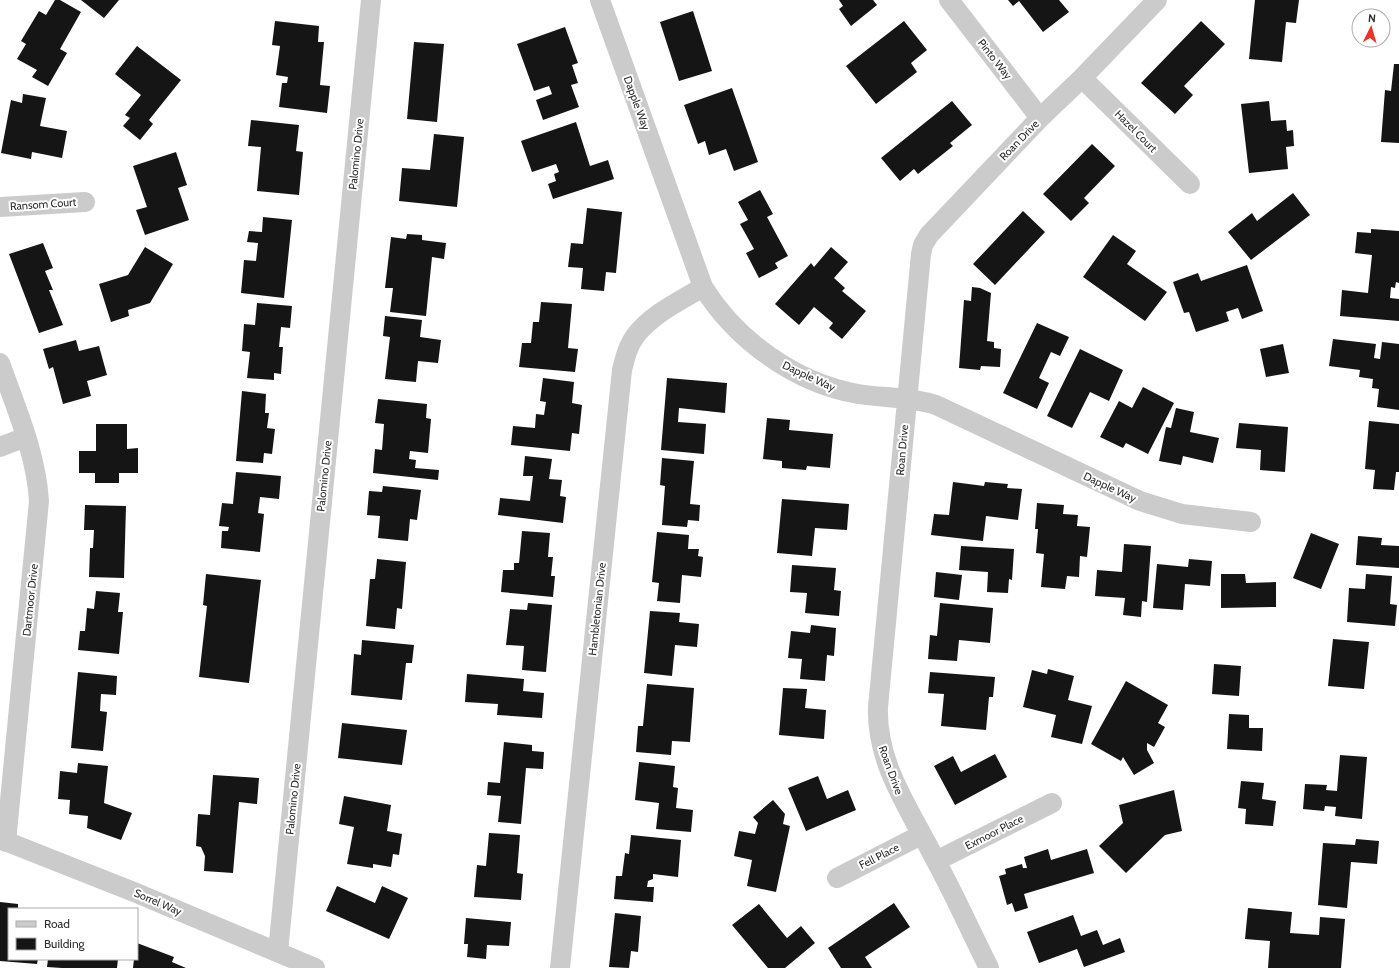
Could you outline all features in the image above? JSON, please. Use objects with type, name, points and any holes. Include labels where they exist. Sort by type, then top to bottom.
[{"type":"street","name":"Palomino Drive","points":[[278,952],[371,0]]},
{"type":"street","name":"Dapple Way","points":[[600,0],[703,286],[712,302],[730,322],[767,355],[792,370],[840,390],[922,401],[936,405],[1147,503],[1168,510],[1195,516],[1250,522]]},
{"type":"street","name":"Pinto Way","points":[[949,0],[1040,118]]},
{"type":"street","name":"Roan Drive","points":[[989,968],[936,861],[899,794],[886,762],[878,722],[878,699],[921,254],[923,245],[929,235],[1040,118],[1082,78],[1157,0]]},
{"type":"street","name":"Hazel Court","points":[[1082,78],[1190,184]]},
{"type":"street","name":"Ransom Court","points":[[0,207],[85,202]]},
{"type":"street","name":"Hambletonian Drive","points":[[560,968],[622,370],[626,352],[635,336],[645,325],[703,286]]},
{"type":"street","name":"Dartmoor Drive","points":[[0,363],[26,437],[38,487],[38,515],[3,841]]},
{"type":"street","points":[[0,447],[26,437]]},
{"type":"street","name":"Exmoor Place","points":[[936,861],[1052,803]]},
{"type":"street","name":"Fell Place","points":[[836,878],[921,835]]},
{"type":"street","name":"Sorrel Way","points":[[3,841],[134,892],[315,968]]},
{"type":"building","points":[[55,0],[60,0],[81,12],[60,49],[67,53],[48,86],[32,77],[37,70],[17,59],[26,44],[21,41],[39,11],[46,15]]},
{"type":"building","points":[[81,0],[119,0],[104,18]]},
{"type":"building","points":[[839,0],[873,0],[877,5],[851,26],[839,9],[843,6]]},
{"type":"building","points":[[1008,0],[1059,0],[1069,12],[1043,32],[1019,1],[1013,6]]},
{"type":"building","points":[[1255,0],[1299,0],[1296,23],[1286,22],[1282,62],[1249,59]]},
{"type":"building","points":[[693,11],[712,71],[679,81],[660,22]]},
{"type":"building","points":[[275,21],[319,26],[318,42],[324,42],[320,85],[330,86],[327,113],[279,107],[282,83],[287,83],[288,77],[276,75],[280,46],[272,45]]},
{"type":"building","points":[[904,21],[927,50],[911,63],[917,72],[876,104],[846,66]]},
{"type":"building","points":[[1201,21],[1225,44],[1184,86],[1193,95],[1175,114],[1141,83]]},
{"type":"building","points":[[565,27],[578,63],[572,65],[578,83],[571,85],[579,107],[543,120],[536,100],[552,94],[549,86],[534,91],[517,44]]},
{"type":"building","points":[[414,42],[444,44],[437,122],[407,119]]},
{"type":"building","points":[[137,46],[181,80],[149,120],[153,124],[140,140],[123,126],[130,118],[125,115],[141,95],[115,74]]},
{"type":"building","points":[[1394,64],[1399,64],[1399,143],[1381,142],[1385,90],[1391,91]]},
{"type":"building","points":[[732,88],[758,162],[734,171],[726,149],[709,155],[705,141],[698,144],[684,105]]},
{"type":"building","points":[[23,94],[46,98],[40,126],[67,131],[62,158],[32,152],[31,159],[1,153],[11,100],[22,103]]},
{"type":"building","points":[[952,101],[972,125],[950,143],[953,146],[918,174],[914,169],[900,181],[881,158]]},
{"type":"building","points":[[1269,101],[1271,121],[1286,120],[1287,131],[1293,130],[1294,146],[1286,147],[1288,169],[1249,173],[1241,104]]},
{"type":"building","points":[[251,120],[299,125],[296,151],[303,152],[299,195],[257,191],[261,147],[248,146]]},
{"type":"building","points":[[576,122],[590,166],[608,160],[614,179],[553,199],[548,184],[556,181],[554,174],[559,172],[556,164],[532,172],[521,141]]},
{"type":"building","points":[[434,134],[464,137],[457,207],[399,201],[402,168],[430,170]]},
{"type":"building","points":[[1092,144],[1115,166],[1084,198],[1089,203],[1071,221],[1043,194]]},
{"type":"building","points":[[176,152],[187,185],[178,188],[189,220],[145,235],[136,210],[147,207],[133,166]]},
{"type":"building","points":[[760,190],[773,214],[767,217],[788,256],[775,263],[778,268],[759,278],[746,253],[754,249],[740,224],[748,220],[738,202]]},
{"type":"building","points":[[1293,193],[1310,215],[1251,260],[1228,232],[1252,213],[1257,221]]},
{"type":"building","points":[[587,208],[622,212],[616,273],[606,272],[604,291],[581,289],[583,268],[568,267],[571,243],[583,244]]},
{"type":"building","points":[[1023,211],[1045,232],[995,285],[973,264]]},
{"type":"building","points":[[263,217],[292,220],[284,298],[241,293],[244,260],[256,261],[258,243],[247,242],[249,231],[262,232]]},
{"type":"building","points":[[1371,229],[1399,231],[1399,283],[1396,282],[1395,288],[1391,287],[1390,298],[1399,299],[1399,321],[1340,316],[1342,290],[1368,293],[1372,255],[1355,253],[1357,232],[1371,233]]},
{"type":"building","points":[[407,234],[422,235],[422,240],[446,243],[444,259],[432,257],[426,316],[390,312],[393,288],[385,288],[391,237],[406,239]]},
{"type":"building","points":[[1113,235],[1136,251],[1127,264],[1167,292],[1145,321],[1083,277]]},
{"type":"building","points":[[43,243],[53,268],[45,271],[53,290],[49,290],[63,325],[39,333],[9,254]]},
{"type":"building","points":[[145,247],[173,264],[150,303],[128,310],[129,316],[111,322],[99,284],[128,275]]},
{"type":"building","points":[[831,247],[848,262],[834,278],[845,288],[842,291],[866,311],[842,339],[829,328],[833,323],[814,307],[799,325],[775,304],[811,263],[814,267]]},
{"type":"building","points":[[1247,265],[1263,311],[1242,319],[1238,308],[1226,312],[1229,321],[1196,332],[1189,312],[1184,313],[1173,282],[1198,273],[1201,281]]},
{"type":"building","points":[[972,287],[980,288],[991,293],[987,341],[994,342],[994,348],[1001,349],[1000,367],[981,366],[980,370],[959,368],[964,300],[971,301]]},
{"type":"building","points":[[541,302],[572,304],[568,348],[578,349],[575,372],[519,367],[522,343],[531,343],[533,322],[539,322]]},
{"type":"building","points":[[257,303],[292,306],[290,328],[281,327],[279,347],[283,347],[281,374],[274,373],[274,380],[247,378],[250,352],[242,351],[244,324],[255,325]]},
{"type":"building","points":[[385,316],[422,320],[420,337],[441,340],[438,363],[418,361],[416,382],[385,379],[390,337],[383,336]]},
{"type":"building","points":[[1037,323],[1069,337],[1060,356],[1051,352],[1039,378],[1049,383],[1037,409],[1003,393]]},
{"type":"building","points":[[1333,339],[1376,344],[1374,358],[1380,359],[1382,342],[1399,344],[1399,410],[1377,407],[1379,389],[1372,388],[1373,379],[1359,377],[1360,370],[1329,366]]},
{"type":"building","points":[[76,340],[79,351],[99,346],[107,375],[87,381],[91,396],[63,404],[53,367],[49,369],[43,349]]},
{"type":"building","points":[[1283,344],[1289,373],[1266,377],[1260,349]]},
{"type":"building","points":[[1080,349],[1123,370],[1109,401],[1090,392],[1072,428],[1047,416]]},
{"type":"building","points":[[543,378],[574,382],[572,403],[582,405],[579,434],[572,433],[570,451],[511,445],[513,426],[535,428],[536,414],[544,415],[546,402],[540,401]]},
{"type":"building","points":[[667,378],[727,383],[725,413],[679,408],[678,422],[706,424],[704,454],[661,450]]},
{"type":"building","points":[[1143,387],[1174,403],[1148,454],[1126,443],[1123,448],[1100,437],[1119,401],[1132,408]]},
{"type":"building","points":[[242,391],[266,394],[265,413],[269,413],[267,428],[275,429],[272,454],[264,453],[263,463],[236,461]]},
{"type":"building","points":[[378,399],[427,404],[426,418],[431,419],[428,453],[410,451],[409,459],[416,460],[415,468],[439,470],[438,480],[373,473],[375,449],[382,450],[384,424],[375,423]]},
{"type":"building","points":[[1176,408],[1194,412],[1190,432],[1219,438],[1213,463],[1183,456],[1181,465],[1159,461],[1166,427],[1171,428]]},
{"type":"building","points":[[767,418],[790,420],[789,430],[833,434],[830,468],[807,466],[806,470],[782,468],[782,461],[763,459]]},
{"type":"building","points":[[1369,421],[1399,424],[1399,472],[1396,472],[1394,490],[1373,489],[1375,470],[1365,469]]},
{"type":"building","points":[[1239,423],[1288,427],[1285,472],[1260,470],[1261,450],[1236,448]]},
{"type":"building","points":[[96,424],[127,424],[127,449],[138,448],[138,473],[119,473],[119,483],[95,483],[95,473],[79,473],[79,451],[96,451]]},
{"type":"building","points":[[525,456],[552,459],[549,479],[562,480],[560,496],[566,497],[563,523],[498,515],[500,498],[530,501],[533,476],[523,476]]},
{"type":"building","points":[[662,458],[694,461],[690,504],[700,505],[699,521],[688,520],[687,527],[662,525],[665,486],[660,485]]},
{"type":"building","points":[[236,472],[281,476],[279,499],[260,497],[258,513],[264,514],[260,552],[221,548],[222,531],[228,531],[229,527],[219,526],[222,503],[233,504]]},
{"type":"building","points":[[953,482],[984,486],[985,482],[1008,484],[1007,488],[1022,489],[1018,520],[986,516],[983,541],[931,535],[934,514],[949,515]]},
{"type":"building","points":[[383,486],[421,490],[417,520],[410,519],[408,541],[378,538],[380,516],[367,515],[369,491],[382,492]]},
{"type":"building","points":[[782,499],[849,504],[847,530],[815,528],[812,556],[777,553]]},
{"type":"building","points":[[1037,503],[1064,505],[1063,514],[1078,515],[1077,526],[1090,527],[1087,557],[1080,556],[1079,577],[1067,576],[1065,589],[1041,587],[1044,554],[1036,553],[1038,529],[1035,529]]},
{"type":"building","points":[[85,505],[126,506],[124,578],[89,577],[90,548],[93,548],[94,530],[84,530]]},
{"type":"building","points":[[522,531],[550,533],[548,557],[553,557],[551,576],[555,576],[553,597],[501,592],[503,570],[514,570],[514,563],[519,563]]},
{"type":"building","points":[[657,532],[689,535],[688,549],[699,549],[698,556],[703,557],[701,577],[682,575],[680,603],[657,601],[659,583],[652,582]]},
{"type":"building","points":[[1311,533],[1339,544],[1321,589],[1293,578]]},
{"type":"building","points":[[1358,536],[1382,538],[1381,545],[1399,546],[1399,568],[1356,565]]},
{"type":"building","points":[[1124,544],[1151,546],[1147,602],[1142,601],[1141,617],[1123,615],[1125,598],[1095,596],[1097,570],[1122,572]]},
{"type":"building","points":[[961,546],[1014,549],[1012,580],[1009,579],[1008,593],[987,592],[988,572],[959,570]]},
{"type":"building","points":[[377,559],[406,562],[402,609],[397,608],[395,629],[366,626],[370,579],[375,579]]},
{"type":"building","points":[[1189,559],[1212,561],[1210,586],[1185,584],[1183,610],[1153,608],[1157,564],[1188,567]]},
{"type":"building","points":[[792,565],[836,568],[834,590],[841,591],[839,616],[805,613],[807,593],[790,592]]},
{"type":"building","points":[[936,572],[962,575],[959,600],[934,597]]},
{"type":"building","points":[[206,574],[261,580],[249,683],[199,677],[207,606],[203,605]]},
{"type":"building","points":[[1221,574],[1245,574],[1246,583],[1276,582],[1276,607],[1221,608]]},
{"type":"building","points":[[1366,574],[1392,576],[1390,604],[1397,605],[1395,626],[1347,622],[1349,588],[1365,589]]},
{"type":"building","points":[[96,591],[120,593],[118,612],[123,612],[119,654],[78,650],[80,631],[85,631],[87,608],[94,609]]},
{"type":"building","points":[[528,603],[552,605],[546,672],[522,670],[524,646],[506,645],[510,609],[527,610]]},
{"type":"building","points":[[940,603],[993,608],[990,643],[959,640],[957,661],[928,659],[930,635],[937,636]]},
{"type":"building","points":[[650,611],[680,613],[679,622],[699,624],[697,647],[675,645],[672,676],[644,673]]},
{"type":"building","points":[[811,625],[836,628],[834,656],[827,655],[825,681],[800,679],[802,659],[788,658],[791,631],[810,633]]},
{"type":"building","points":[[1333,639],[1369,642],[1364,689],[1328,686]]},
{"type":"building","points":[[362,640],[414,645],[412,663],[406,663],[402,700],[351,695],[354,654],[361,655]]},
{"type":"building","points":[[1214,664],[1241,666],[1239,696],[1212,694]]},
{"type":"building","points":[[1048,669],[1074,676],[1068,700],[1092,706],[1082,744],[1051,737],[1056,715],[1023,707],[1032,670],[1047,674]]},
{"type":"building","points":[[78,672],[117,676],[116,695],[101,694],[100,711],[107,712],[103,751],[71,748]]},
{"type":"building","points":[[930,672],[995,677],[993,697],[989,697],[986,730],[941,726],[944,694],[928,693]]},
{"type":"building","points":[[467,674],[524,679],[523,691],[544,693],[542,718],[497,715],[498,704],[465,702]]},
{"type":"building","points":[[1126,681],[1168,705],[1158,723],[1165,727],[1154,747],[1147,743],[1147,750],[1154,763],[1134,775],[1123,757],[1121,761],[1091,744]]},
{"type":"building","points":[[647,684],[694,688],[690,742],[672,741],[671,755],[636,752],[638,726],[643,726]]},
{"type":"building","points":[[783,688],[807,689],[805,708],[826,710],[824,739],[779,735]]},
{"type":"building","points":[[1229,714],[1249,715],[1249,728],[1263,728],[1262,751],[1227,749]]},
{"type":"building","points":[[342,723],[407,730],[402,765],[338,758]]},
{"type":"building","points":[[504,742],[532,745],[532,751],[544,752],[543,769],[526,768],[521,824],[498,822],[501,796],[487,795],[488,782],[500,783]]},
{"type":"building","points":[[995,754],[1007,777],[955,805],[934,766],[953,756],[961,772]]},
{"type":"building","points":[[1340,755],[1367,757],[1362,819],[1335,816],[1336,807],[1325,806],[1324,811],[1303,809],[1305,784],[1327,785],[1326,790],[1337,791]]},
{"type":"building","points":[[639,762],[675,766],[673,787],[678,788],[676,808],[693,810],[691,832],[656,829],[659,803],[635,800]]},
{"type":"building","points":[[78,763],[108,766],[104,803],[132,813],[121,840],[87,828],[88,816],[69,814],[70,800],[58,799],[60,771],[77,773]]},
{"type":"building","points":[[213,775],[259,778],[257,804],[239,802],[233,873],[204,871],[205,856],[201,847],[196,846],[198,814],[210,815]]},
{"type":"building","points":[[818,776],[827,799],[848,790],[856,810],[806,831],[788,788]]},
{"type":"building","points":[[1241,781],[1264,783],[1262,799],[1276,801],[1273,826],[1245,824],[1246,809],[1238,808]]},
{"type":"building","points":[[1174,790],[1182,831],[1165,835],[1126,873],[1099,846],[1123,823],[1119,805]]},
{"type":"building","points":[[344,796],[391,805],[387,831],[402,834],[399,855],[393,854],[391,867],[373,864],[373,868],[347,864],[354,827],[339,824]]},
{"type":"building","points":[[773,800],[785,814],[783,824],[790,826],[776,892],[747,886],[752,860],[734,856],[739,831],[755,834],[758,823],[753,817]]},
{"type":"building","points":[[489,833],[520,835],[517,873],[523,874],[521,900],[474,897],[477,865],[486,866]]},
{"type":"building","points":[[631,835],[681,840],[678,877],[653,874],[653,879],[648,881],[647,887],[654,887],[653,902],[614,899],[616,876],[622,876],[625,853],[629,854]]},
{"type":"building","points":[[1356,839],[1379,841],[1377,864],[1351,862],[1347,908],[1318,905],[1323,843],[1355,845]]},
{"type":"building","points":[[1048,849],[1051,860],[1087,849],[1094,873],[1024,894],[1028,908],[1015,912],[1012,903],[1007,905],[999,876],[1006,874],[1005,869],[1022,864],[1023,868],[1027,868],[1024,857]]},
{"type":"building","points":[[337,886],[375,903],[382,886],[408,898],[389,939],[326,911]]},
{"type":"building","points":[[0,902],[18,904],[18,908],[8,908],[8,960],[38,960],[37,964],[0,961]]},
{"type":"building","points":[[894,903],[910,927],[865,957],[872,968],[841,968],[828,948]]},
{"type":"building","points":[[759,904],[787,938],[801,926],[815,943],[785,968],[768,968],[732,925]]},
{"type":"building","points":[[1248,908],[1292,912],[1290,933],[1319,935],[1320,917],[1345,919],[1341,968],[1268,968],[1270,941],[1245,939]]},
{"type":"building","points":[[615,913],[641,916],[638,952],[631,951],[629,968],[609,967]]},
{"type":"building","points":[[1073,915],[1081,936],[1097,930],[1103,945],[1120,938],[1125,952],[1084,967],[1077,949],[1039,963],[1027,932]]},
{"type":"building","points":[[466,918],[511,922],[509,946],[487,945],[486,959],[467,957],[468,944],[464,944]]},
{"type":"building","points":[[138,943],[174,957],[172,962],[186,968],[133,968],[134,960],[138,960]]},
{"type":"building","points":[[48,960],[118,960],[117,968],[47,967]]}]
